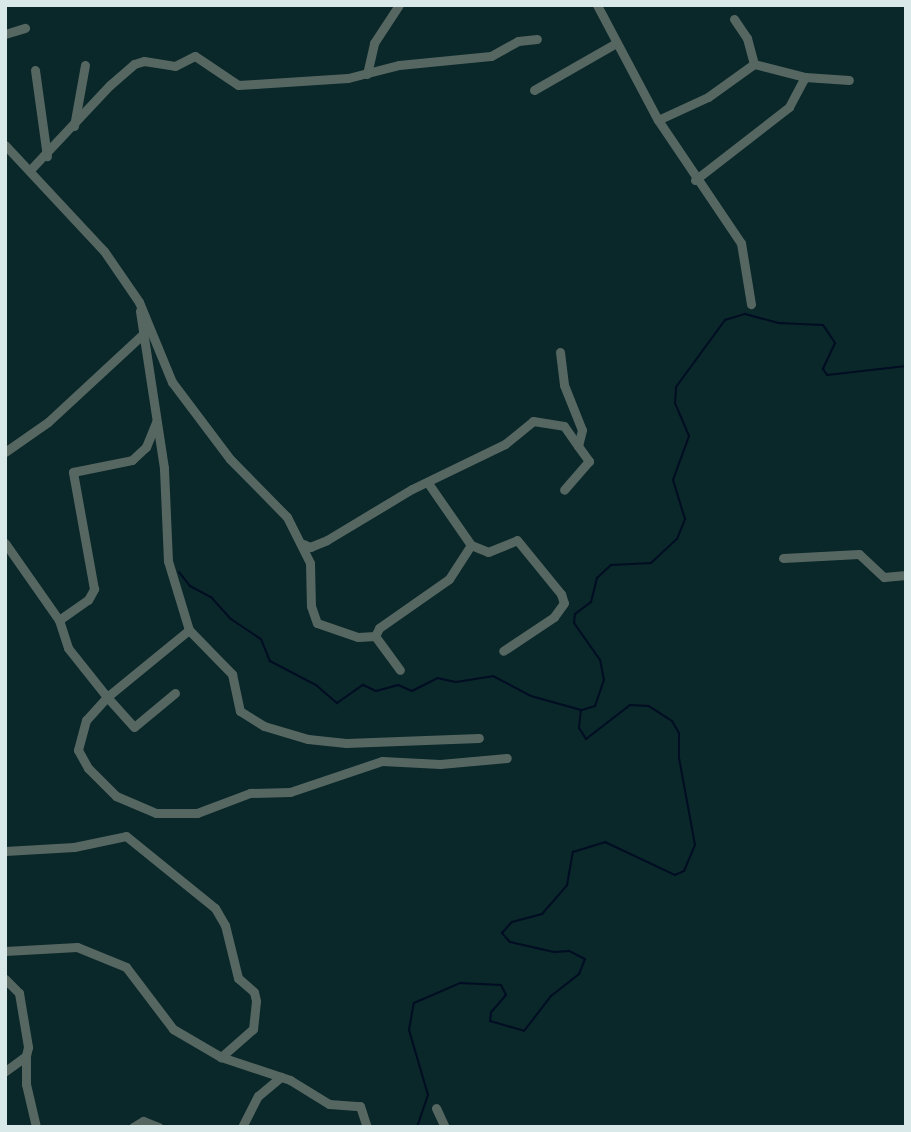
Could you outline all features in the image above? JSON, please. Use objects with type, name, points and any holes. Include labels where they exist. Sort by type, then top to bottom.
[{"type":"street","points":[[367,74],[374,43],[399,5]]},
{"type":"street","points":[[597,5],[658,120],[695,180],[741,243],[751,304]]},
{"type":"street","points":[[734,19],[747,38],[754,64]]},
{"type":"street","points":[[5,34],[25,28]]},
{"type":"street","points":[[31,169],[47,156],[127,69],[144,61],[175,66],[195,56],[239,85],[367,74],[399,65],[491,56],[518,41],[537,39]]},
{"type":"street","points":[[534,90],[616,43]]},
{"type":"street","points":[[658,120],[708,97],[754,64],[805,77],[849,80]]},
{"type":"street","points":[[74,126],[85,65]]},
{"type":"street","points":[[35,70],[47,156]]},
{"type":"street","points":[[695,180],[789,107],[805,77]]},
{"type":"street","points":[[5,145],[81,222],[139,302],[172,382],[207,432],[266,492],[303,544],[317,623],[358,637],[375,636]]},
{"type":"street","points":[[139,302],[169,515],[168,561],[189,631],[232,674],[240,711],[264,726],[308,739],[346,743],[479,738]]},
{"type":"street","points":[[5,452],[48,422],[143,334]]},
{"type":"street","points":[[560,352],[564,385],[582,430],[578,446]]},
{"type":"street","points":[[59,620],[88,600],[94,589],[73,472],[132,460],[146,447],[156,421]]},
{"type":"street","points":[[303,544],[310,547],[327,540],[428,483],[505,444],[533,421],[564,426],[589,461],[564,490]]},
{"type":"street","points":[[428,483],[471,545],[488,552],[517,540],[563,598],[554,617],[503,651]]},
{"type":"street","points":[[5,543],[59,620],[68,648],[134,727],[175,692]]},
{"type":"street","points":[[375,636],[379,628],[449,579],[471,545]]},
{"type":"street","points":[[783,558],[859,554],[884,577],[906,575]]},
{"type":"street","points":[[189,631],[107,696],[86,720],[79,756],[116,796],[156,813],[197,813],[250,793],[283,793],[382,761],[440,764],[507,758]]},
{"type":"street","points":[[375,636],[400,670]]},
{"type":"street","points":[[5,850],[74,847],[126,836],[215,908],[225,925],[238,978],[256,996],[253,1029],[221,1057]]},
{"type":"street","points":[[5,951],[77,947],[127,967],[171,1027],[221,1057],[281,1077],[329,1104],[360,1106],[367,1127]]},
{"type":"street","points":[[5,979],[19,993],[28,1041],[26,1084],[36,1127]]},
{"type":"street","points":[[5,1071],[26,1056]]},
{"type":"street","points":[[242,1127],[258,1096],[281,1077]]},
{"type":"street","points":[[436,1108],[445,1127]]},
{"type":"street","points":[[132,1127],[144,1121],[159,1127]]},
{"type":"waterway","points":[[582,710],[595,706],[604,680],[600,660],[574,623],[575,614],[591,602],[597,578],[611,565],[651,563],[677,539],[685,519],[673,480],[689,436],[675,403],[676,387],[725,320],[745,314],[778,323],[823,325],[835,343],[823,369],[827,375],[906,366]]},
{"type":"waterway","points":[[179,572],[190,586],[211,597],[231,619],[261,639],[270,661],[316,685],[337,703],[363,685],[376,691],[398,685],[412,691],[437,678],[456,682],[493,676],[531,696],[581,710]]},
{"type":"waterway","points":[[417,1127],[428,1095],[409,1030],[414,1003],[460,983],[501,985],[506,995],[491,1012],[490,1021],[524,1031],[551,996],[579,974],[585,959],[569,951],[554,952],[510,942],[502,933],[512,922],[542,914],[567,885],[573,852],[605,842],[675,875],[684,871],[695,845],[679,758],[679,733],[672,721],[649,706],[630,705],[586,739],[579,728],[581,710]]}]
